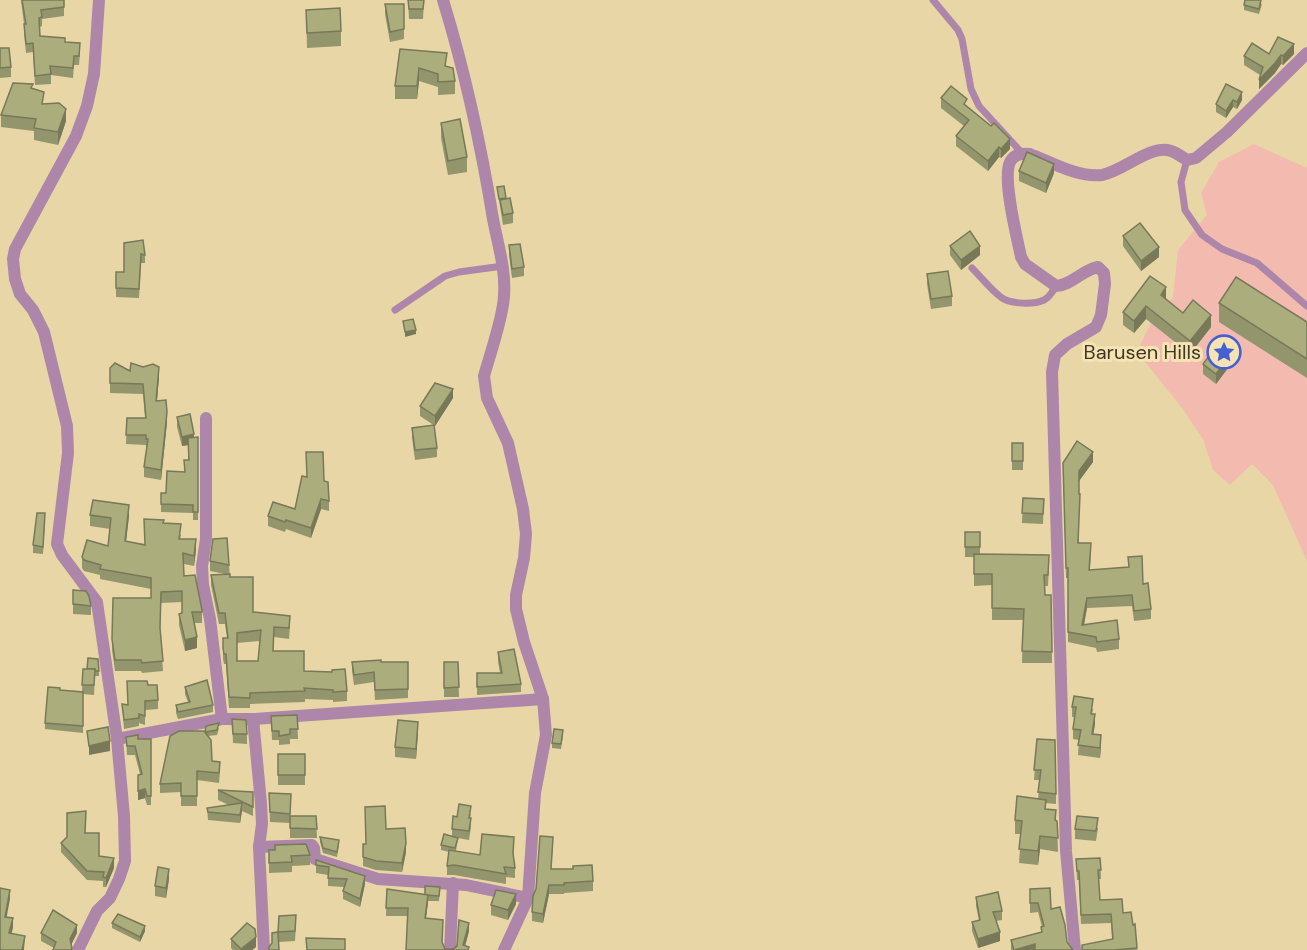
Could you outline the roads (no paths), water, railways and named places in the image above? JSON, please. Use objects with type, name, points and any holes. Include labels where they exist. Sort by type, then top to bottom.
[{"type":"street","points":[[78,950],[97,911],[110,898],[124,861],[124,816],[117,738],[97,602],[62,555],[57,544],[68,453],[67,426],[44,332],[33,310],[20,294],[13,266],[15,249],[76,136],[87,106],[94,74],[99,0]]},
{"type":"street","points":[[443,0],[457,44],[479,136],[503,266],[504,299],[484,376],[484,387],[508,443],[523,509],[526,534],[524,558],[516,595],[516,609],[524,642],[543,699],[546,735],[535,793],[528,898],[504,950]]},
{"type":"street","points":[[1075,950],[1066,851],[1052,372],[1055,355],[1067,344],[1096,327],[1101,315],[1105,284],[1104,273],[1098,267],[1090,268],[1064,286],[1056,286],[1025,264],[1021,256],[1009,189],[1010,161],[1015,155],[1030,154],[1079,173],[1102,175],[1124,168],[1162,149],[1174,152],[1187,160],[1196,158],[1227,132],[1307,53]]},
{"type":"street","points":[[206,418],[206,539],[202,566],[203,585],[210,620],[222,719]]},
{"type":"street","points":[[117,738],[222,719],[254,719],[543,699]]},
{"type":"street","points":[[254,719],[262,824],[258,847],[264,950]]},
{"type":"street","points":[[258,847],[312,845],[315,859],[366,876],[388,880],[453,883],[528,898]]},
{"type":"street","points":[[450,950],[453,883]]},
{"type":"lane","points":[[933,0],[958,30],[962,39],[971,89],[979,106],[1022,153]]},
{"type":"lane","points":[[1187,160],[1181,182],[1185,210],[1202,235],[1222,249],[1257,263],[1307,306]]},
{"type":"lane","points":[[395,310],[445,276],[503,266]]},
{"type":"lane","points":[[972,268],[1003,299],[1014,302],[1042,301],[1050,296],[1056,286]]},
{"type":"place","name":"Barusen Hills","points":[[1224,352]]}]
